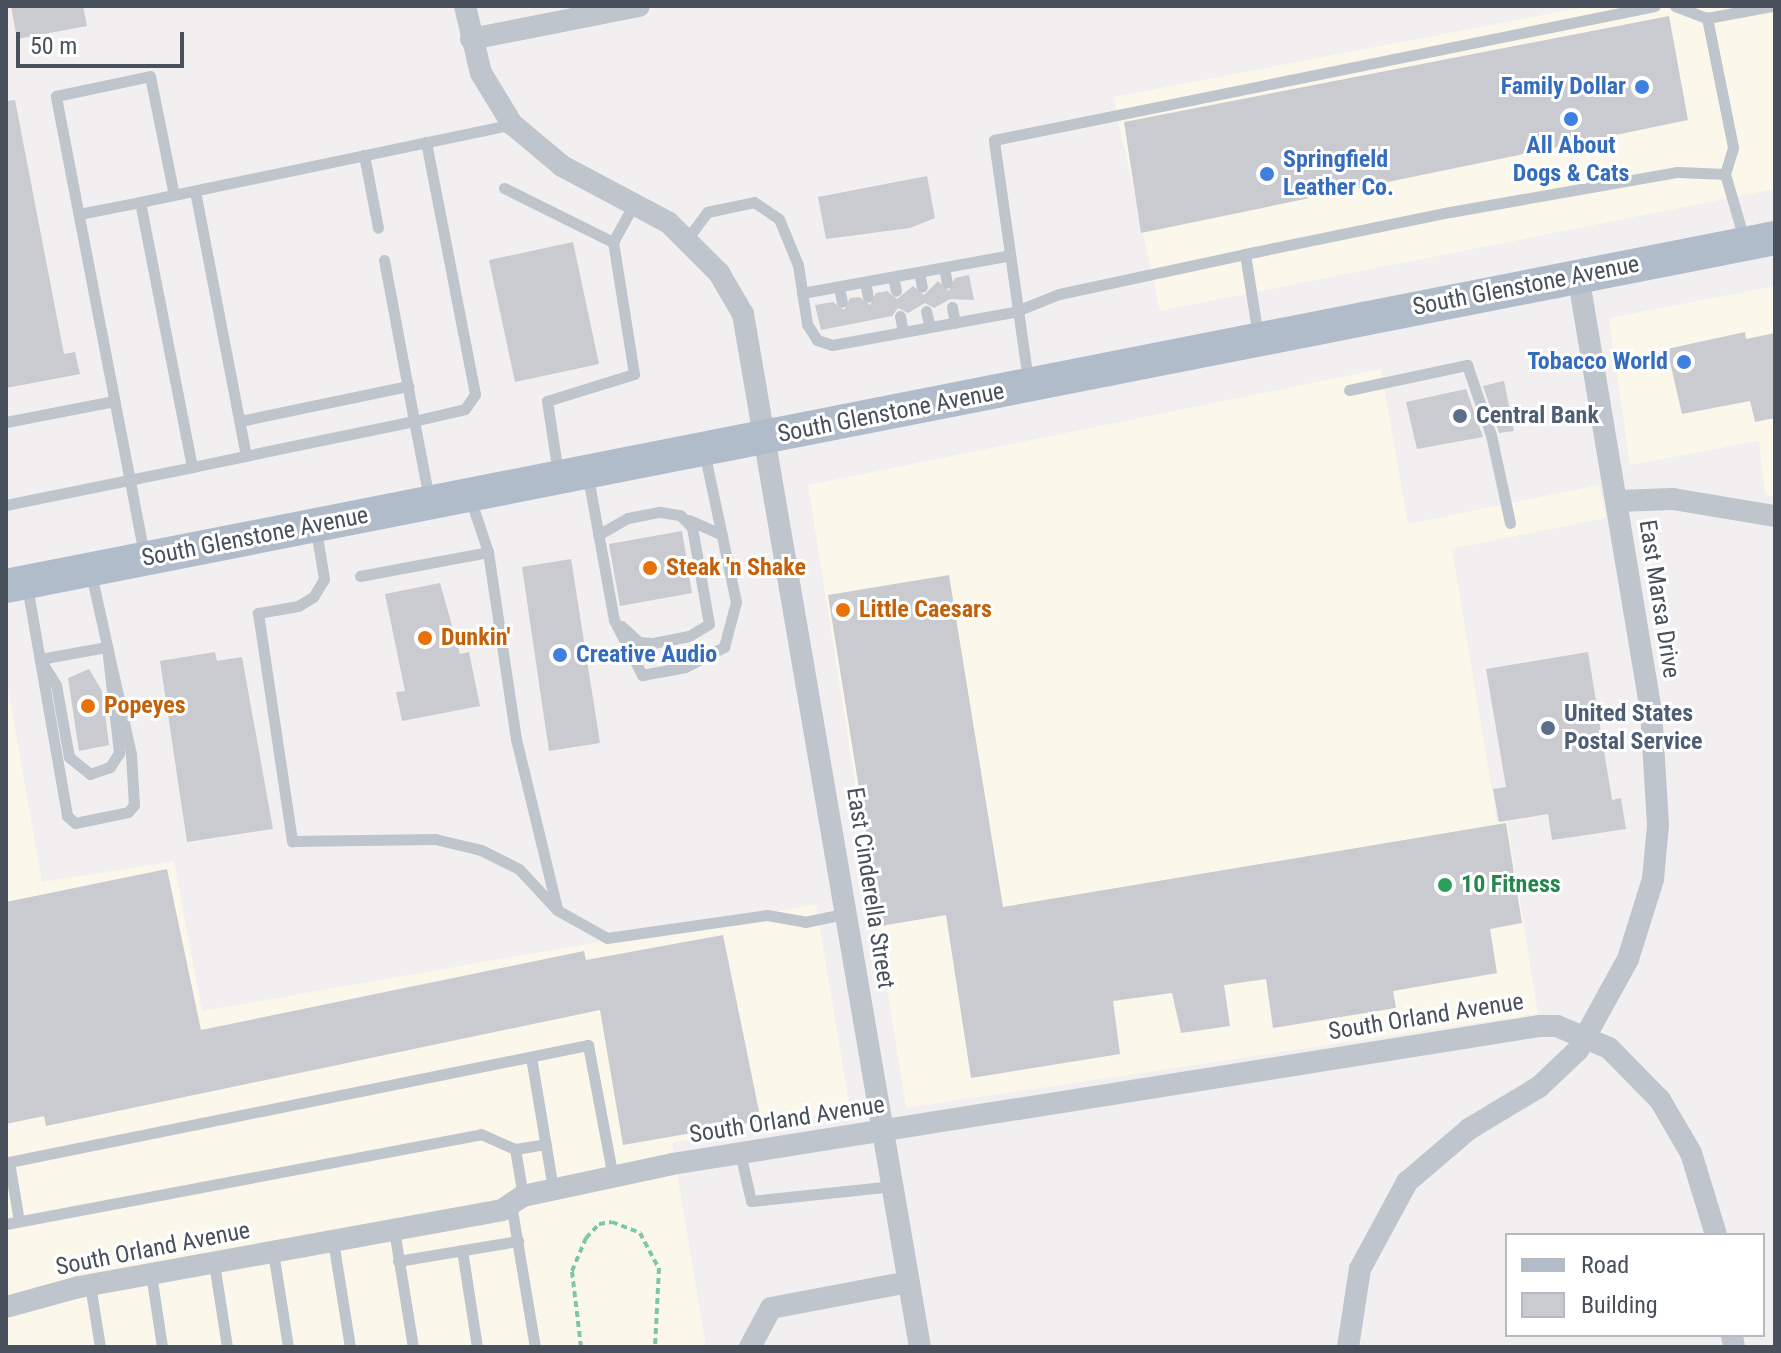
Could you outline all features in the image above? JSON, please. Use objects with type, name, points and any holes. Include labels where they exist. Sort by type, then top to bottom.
[{"type":"main road","name":"South Glenstone Avenue","points":[[16,584],[1760,240]]},
{"type":"street","name":"East Cinderella Street","points":[[465,6],[471,39],[488,90],[512,124],[562,166],[635,202],[687,239],[719,273],[743,314],[768,437],[920,1347]]},
{"type":"street","points":[[471,39],[639,6]]},
{"type":"street","name":"East Marsa Drive","points":[[1348,1347],[1360,1269],[1407,1182],[1469,1129],[1539,1087],[1578,1050],[1583,1035],[1628,959],[1656,851],[1651,711],[1578,275]]},
{"type":"street","points":[[1617,501],[1673,499],[1775,516]]},
{"type":"street","name":"South Orland Avenue","points":[[6,1307],[90,1285],[394,1230],[553,1189],[740,1153],[1523,1027],[1557,1026],[1583,1035],[1620,1057],[1660,1100],[1691,1153],[1715,1233]]},
{"type":"street","points":[[750,1347],[771,1308],[909,1282]]},
{"type":"lane","points":[[1029,385],[1006,256],[994,140],[1655,6]]},
{"type":"lane","points":[[1675,6],[1707,18],[1772,6]]},
{"type":"lane","points":[[1707,18],[1733,147],[1725,174],[1760,240]]},
{"type":"lane","points":[[145,559],[56,96],[150,76],[174,195]]},
{"type":"lane","points":[[79,214],[512,124]]},
{"type":"lane","points":[[6,505],[465,409],[475,394],[426,142]]},
{"type":"lane","points":[[364,155],[378,228]]},
{"type":"lane","points":[[687,239],[707,212],[754,202],[779,219],[817,340],[850,342],[1014,312],[1059,294],[1245,254],[1678,172],[1725,174]]},
{"type":"lane","points":[[504,188],[613,242]]},
{"type":"lane","points":[[195,191],[246,456]]},
{"type":"lane","points":[[140,202],[192,467]]},
{"type":"lane","points":[[635,202],[613,242],[634,374],[547,401],[598,535],[614,620],[642,675],[708,659],[724,647],[736,602],[704,449]]},
{"type":"lane","points":[[1245,254],[1258,339]]},
{"type":"lane","points":[[802,293],[1006,256]]},
{"type":"lane","points":[[384,260],[430,503]]},
{"type":"lane","points":[[944,268],[947,283]]},
{"type":"lane","points":[[919,272],[922,287]]},
{"type":"lane","points":[[893,277],[896,291]]},
{"type":"lane","points":[[865,282],[868,297]]},
{"type":"lane","points":[[839,287],[842,302]]},
{"type":"lane","points":[[952,307],[955,323]]},
{"type":"lane","points":[[926,311],[930,327]]},
{"type":"lane","points":[[900,316],[903,332]]},
{"type":"lane","points":[[873,322],[875,337]]},
{"type":"lane","points":[[847,327],[850,342]]},
{"type":"lane","points":[[1349,390],[1467,365],[1491,435],[1510,523]]},
{"type":"lane","points":[[240,421],[408,386]]},
{"type":"lane","points":[[6,422],[114,401]]},
{"type":"lane","points":[[469,495],[488,552],[516,739],[557,910]]},
{"type":"lane","points":[[598,535],[645,513],[689,520],[722,535]]},
{"type":"lane","points":[[614,620],[639,642],[679,639],[709,624],[689,520]]},
{"type":"lane","points":[[316,526],[324,579],[313,597],[258,613],[292,841],[435,839],[481,850],[519,869],[557,910],[607,938],[767,915],[805,922],[848,913]]},
{"type":"lane","points":[[360,576],[488,552]]},
{"type":"lane","points":[[16,584],[40,659],[67,816],[75,823],[128,812],[134,805],[131,754],[90,569]]},
{"type":"lane","points":[[40,659],[107,647]]},
{"type":"lane","points":[[40,659],[56,685],[74,766],[100,772],[116,761],[120,745],[107,647]]},
{"type":"lane","points":[[19,1221],[9,1162],[588,1045],[613,1177]]},
{"type":"lane","points":[[531,1057],[553,1189]]},
{"type":"lane","points":[[6,1224],[466,1136],[481,1134],[515,1149],[546,1144]]},
{"type":"lane","points":[[515,1149],[518,1241],[535,1347]]},
{"type":"lane","points":[[740,1153],[751,1201],[893,1186]]},
{"type":"lane","points":[[394,1230],[413,1347]]},
{"type":"lane","points":[[333,1241],[350,1347]]},
{"type":"lane","points":[[398,1261],[518,1241]]},
{"type":"lane","points":[[462,1250],[477,1347]]},
{"type":"lane","points":[[273,1252],[288,1347]]},
{"type":"lane","points":[[214,1263],[227,1347]]},
{"type":"lane","points":[[151,1274],[162,1347]]},
{"type":"lane","points":[[90,1285],[100,1347]]},
{"type":"path","points":[[581,1347],[575,1262],[599,1224],[612,1222],[640,1233],[659,1268],[655,1347]]},
{"type":"shaded area","points":[[1590,6],[1775,6],[1775,189],[1160,311],[1113,97]]},
{"type":"shaded area","points":[[1775,286],[1775,496],[1765,495],[1759,441],[1630,465],[1609,318]]},
{"type":"shaded area","points":[[1381,369],[1408,524],[1599,485],[1606,518],[1452,549],[1497,821],[1507,820],[1538,1014],[906,1108],[808,485]]},
{"type":"shaded area","points":[[6,677],[42,882],[174,861],[202,1011],[816,904],[850,1108],[672,1143],[706,1347],[6,1347]]},
{"type":"building","points":[[11,6],[83,6],[87,26],[17,39]]},
{"type":"building","points":[[1669,16],[1688,120],[1141,233],[1124,122]]},
{"type":"building","points":[[15,100],[64,354],[75,352],[80,374],[6,388],[6,101]]},
{"type":"building","points":[[927,176],[935,218],[910,228],[826,239],[818,197]]},
{"type":"building","points":[[573,242],[599,364],[515,382],[489,260]]},
{"type":"building","points":[[969,275],[974,300],[950,299],[934,308],[925,303],[908,313],[898,308],[892,316],[821,330],[815,305],[833,302],[844,310],[850,298],[859,297],[870,305],[876,293],[887,291],[897,299],[913,286],[924,295],[938,281],[949,291],[955,278]]},
{"type":"building","points":[[1745,332],[1746,339],[1775,333],[1775,418],[1755,422],[1750,401],[1682,414],[1667,349]]},
{"type":"building","points":[[1504,381],[1514,431],[1499,433],[1483,386]]},
{"type":"building","name":"Central Bank","points":[[1466,389],[1483,437],[1417,449],[1406,402]]},
{"type":"building","name":"Steak 'n Shake","points":[[682,531],[692,593],[620,606],[609,544]]},
{"type":"building","name":"Creative Audio","points":[[571,559],[600,743],[549,751],[522,567]]},
{"type":"building","points":[[949,575],[1003,907],[1506,823],[1522,923],[1490,929],[1497,973],[1393,991],[1396,1008],[1273,1028],[1266,979],[1224,985],[1230,1026],[1181,1033],[1172,993],[1113,1001],[1120,1054],[971,1078],[946,915],[881,926],[828,595]]},
{"type":"building","name":"Dunkin'","points":[[440,583],[460,654],[469,652],[480,706],[402,721],[396,692],[405,691],[385,594]]},
{"type":"building","points":[[215,652],[217,661],[242,657],[273,829],[187,842],[160,661]]},
{"type":"building","name":"United States Postal Service","points":[[1588,652],[1612,800],[1621,798],[1626,829],[1552,840],[1548,814],[1499,822],[1493,789],[1506,787],[1486,669]]},
{"type":"building","name":"Popeyes","points":[[89,669],[102,691],[109,745],[79,751],[68,678]]},
{"type":"building","points":[[167,869],[201,1030],[584,951],[586,960],[723,935],[761,1121],[623,1145],[600,1010],[46,1126],[44,1116],[6,1124],[6,902]]},
{"type":"place","name":"Family Dollar","points":[[1642,87]]},
{"type":"place","name":"All About Dogs & Cats","points":[[1571,119]]},
{"type":"place","name":"Springfield Leather Co.","points":[[1267,174]]},
{"type":"place","name":"Tobacco World","points":[[1684,362]]},
{"type":"place","name":"Central Bank","points":[[1460,416]]},
{"type":"place","name":"Steak 'n Shake","points":[[650,568]]},
{"type":"place","name":"Little Caesars","points":[[843,610]]},
{"type":"place","name":"Dunkin'","points":[[425,638]]},
{"type":"place","name":"Creative Audio","points":[[560,655]]},
{"type":"place","name":"Popeyes","points":[[88,706]]},
{"type":"place","name":"United States Postal Service","points":[[1548,728]]},
{"type":"place","name":"10 Fitness","points":[[1445,885]]}]
